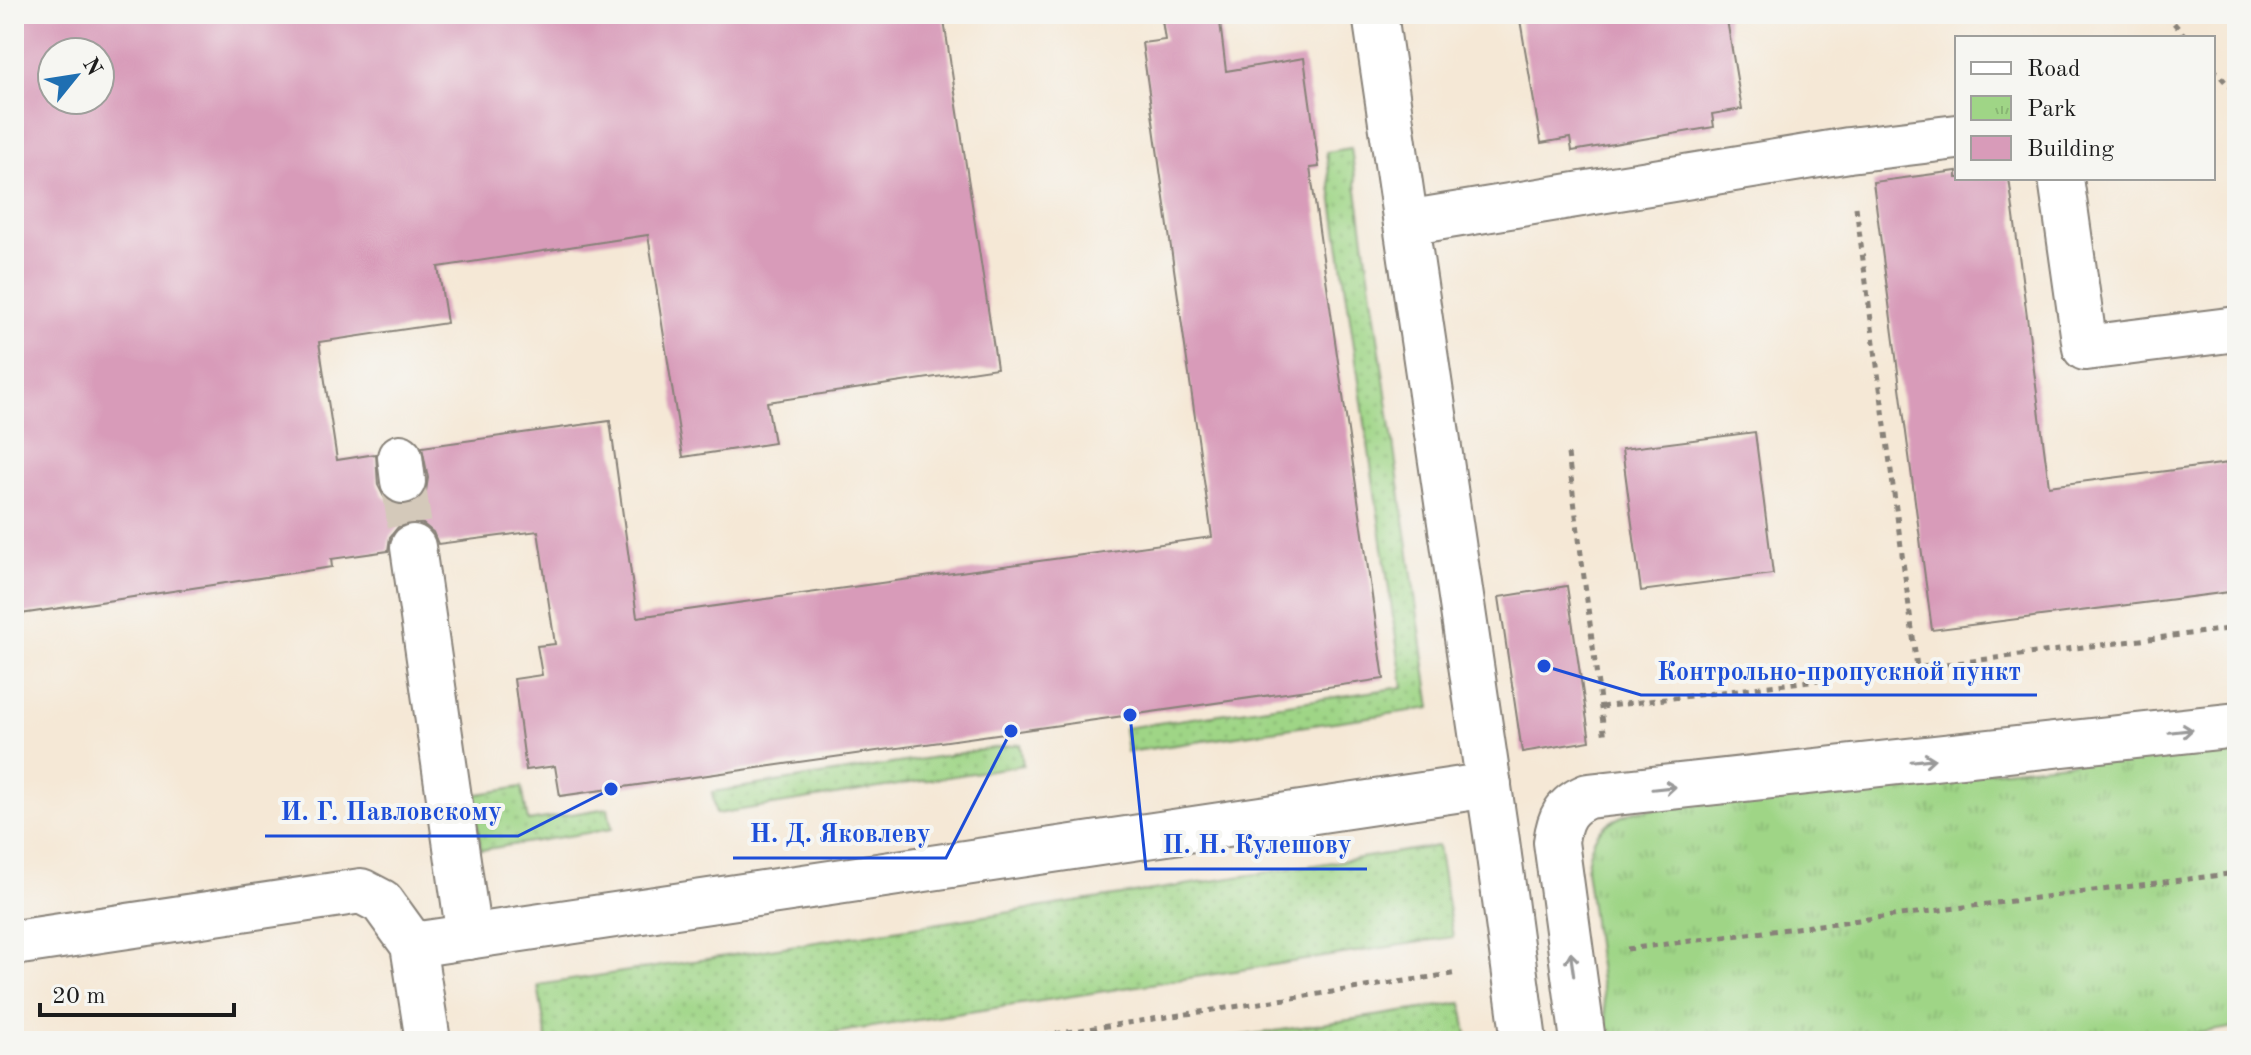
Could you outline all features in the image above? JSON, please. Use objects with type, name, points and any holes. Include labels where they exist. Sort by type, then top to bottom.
[{"type":"lane","points":[[1375,14],[1524,1041]]},
{"type":"lane","points":[[1406,223],[1849,150],[1955,137]]},
{"type":"lane","points":[[2061,180],[2085,348],[2237,329]]},
{"type":"lane","points":[[413,547],[469,937]]},
{"type":"lane","points":[[1583,1041],[1556,842],[1563,813],[1574,802],[1588,796],[2237,725]]},
{"type":"lane","points":[[413,945],[1489,785]]},
{"type":"lane","points":[[14,943],[361,891],[382,902],[413,945],[428,1041]]},
{"type":"path","points":[[2166,14],[2185,36]]},
{"type":"path","points":[[2215,70],[2237,95]]},
{"type":"path","points":[[1849,150],[1917,667]]},
{"type":"path","points":[[1568,454],[1601,707],[2237,628]]},
{"type":"path","points":[[1571,957],[2237,873]]},
{"type":"path","points":[[1008,1041],[1515,965]]},
{"type":"green space","points":[[1351,148],[1431,708],[1127,752],[1124,728],[1403,687],[1326,152]]},
{"type":"green space","points":[[1020,744],[1023,765],[716,814],[712,792]]},
{"type":"green space","points":[[2237,744],[2237,1027],[2146,1041],[1609,1041],[1586,869],[1595,838],[1613,820],[1635,811]]},
{"type":"green space","points":[[522,787],[528,821],[608,808],[612,829],[481,850],[472,795]]},
{"type":"green space","points":[[1438,846],[1453,937],[782,1041],[547,1041],[538,985]]},
{"type":"green space","points":[[1462,1003],[1468,1041],[1208,1041]]},
{"type":"green space","points":[[328,1030],[355,1041],[249,1041]]},
{"type":"building","points":[[14,14],[943,14],[997,368],[767,402],[774,443],[683,457],[648,235],[438,267],[447,323],[319,342],[337,460],[376,454],[378,485],[384,497],[394,504],[405,506],[417,501],[426,491],[428,478],[422,447],[610,421],[637,617],[1212,537],[1142,43],[1165,40],[1161,14],[1219,14],[1226,71],[1304,58],[1319,167],[1310,168],[1384,679],[560,796],[555,766],[526,770],[514,679],[542,675],[537,646],[555,644],[538,531],[438,544],[433,532],[423,524],[409,522],[398,527],[390,537],[388,551],[331,559],[332,567],[14,615]]},
{"type":"building","points":[[1519,14],[1726,14],[1742,109],[1712,114],[1714,127],[1572,151],[1570,138],[1541,143]]},
{"type":"building","points":[[1955,171],[1955,180],[2009,180],[2049,486],[2237,462],[2237,591],[1932,630],[1873,182]]},
{"type":"building","points":[[1755,432],[1773,574],[1641,591],[1622,449]]},
{"type":"building","points":[[1567,586],[1590,741],[1522,752],[1499,597]]},
{"type":"tunnel","points":[[403,481],[413,547]]},
{"type":"place","name":"Контрольно-пропускной пункт","points":[[1544,666]]},
{"type":"place","name":"П. Н. Кулешову","points":[[1130,715]]},
{"type":"place","name":"Н. Д. Яковлеву","points":[[1011,731]]},
{"type":"place","name":"И. Г. Павловскому","points":[[611,789]]}]
